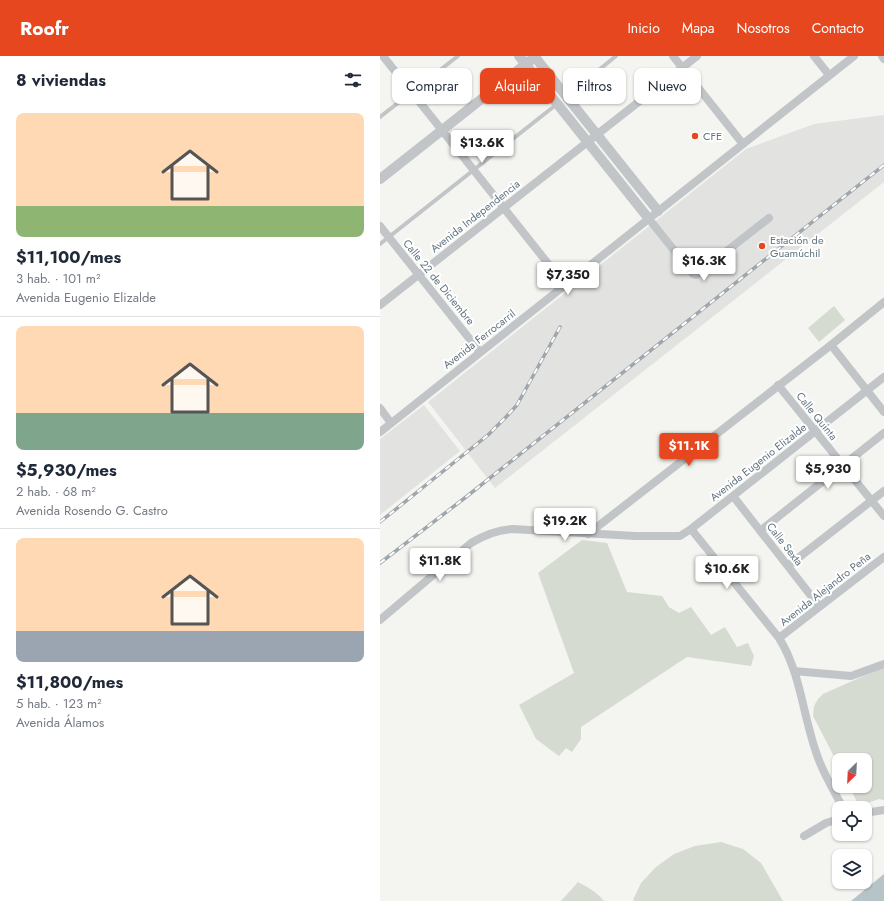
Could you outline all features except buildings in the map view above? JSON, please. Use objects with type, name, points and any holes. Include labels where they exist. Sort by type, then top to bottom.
[{"type":"street","points":[[383,56],[393,68]]},
{"type":"street","points":[[380,179],[442,130],[522,60],[535,56],[563,92]]},
{"type":"street","points":[[673,56],[682,68]]},
{"type":"street","name":"Avenida Independencia","points":[[682,68],[697,56]]},
{"type":"street","points":[[814,56],[829,76]]},
{"type":"street","name":"Avenida Ferrocarril","points":[[380,432],[854,56]]},
{"type":"street","points":[[522,60],[693,274],[696,275],[769,218]]},
{"type":"street","points":[[701,92],[743,144]]},
{"type":"street","points":[[421,104],[565,285]]},
{"type":"street","points":[[572,104],[658,211]]},
{"type":"street","name":"Avenida Independencia","points":[[380,305],[636,104]]},
{"type":"street","name":"Calle 22 de Diciembre","points":[[380,226],[480,352]]},
{"type":"street","points":[[588,534],[884,302]]},
{"type":"street","points":[[831,345],[884,412]]},
{"type":"street","name":"Avenida Eugenio Elizalde","points":[[380,620],[471,543],[494,531],[512,529],[635,536],[680,536],[691,529],[884,377]]},
{"type":"street","name":"Calle Quinta","points":[[778,385],[884,516]]},
{"type":"street","points":[[380,408],[392,423]]},
{"type":"street","points":[[760,531],[884,433]]},
{"type":"street","points":[[788,566],[884,491]]},
{"type":"street","name":"Calle Sexta","points":[[733,496],[819,606]]},
{"type":"street","points":[[691,529],[787,650],[817,756],[840,801]]},
{"type":"street","name":"Avenida Alejandro Peña","points":[[779,638],[884,557]]},
{"type":"street","points":[[794,671],[851,676],[884,664]]},
{"type":"street","points":[[872,812],[884,810]]},
{"type":"street","points":[[804,836],[832,821]]},
{"type":"lane","points":[[443,68],[458,56]]},
{"type":"lane","points":[[601,68],[616,56]]},
{"type":"lane","points":[[380,117],[397,104]]},
{"type":"lane","points":[[380,244],[557,104]]},
{"type":"shaded area","points":[[884,115],[884,182],[495,488],[428,402],[746,149],[814,124]]},
{"type":"shaded area","points":[[834,306],[845,320],[819,342],[808,328]]},
{"type":"shaded area","points":[[424,405],[460,451],[380,515],[380,439]]},
{"type":"shaded area","points":[[582,540],[607,543],[627,592],[662,596],[669,607],[679,613],[691,607],[711,635],[725,627],[737,647],[748,643],[754,656],[751,666],[687,657],[581,727],[581,739],[572,752],[566,748],[559,756],[536,739],[519,705],[574,673],[538,573]]},
{"type":"shaded area","points":[[884,667],[884,800],[856,801],[852,793],[872,793],[872,753],[832,753],[813,716],[814,706],[823,694]]},
{"type":"shaded area","points":[[721,842],[743,849],[761,863],[783,901],[633,900],[641,883],[656,867],[674,854],[695,846]]},
{"type":"shaded area","points":[[884,874],[884,901],[851,901],[866,889],[872,889],[872,884]]},
{"type":"shaded area","points":[[578,882],[595,892],[604,901],[561,901]]},
{"type":"railway","points":[[380,563],[466,497],[884,165]]},
{"type":"railway","points":[[380,522],[488,435],[506,417],[517,405],[560,327]]},
{"type":"place","name":"CFE","points":[[695,136]]},
{"type":"place","name":"Estación de Guamúchil","points":[[762,246]]}]
